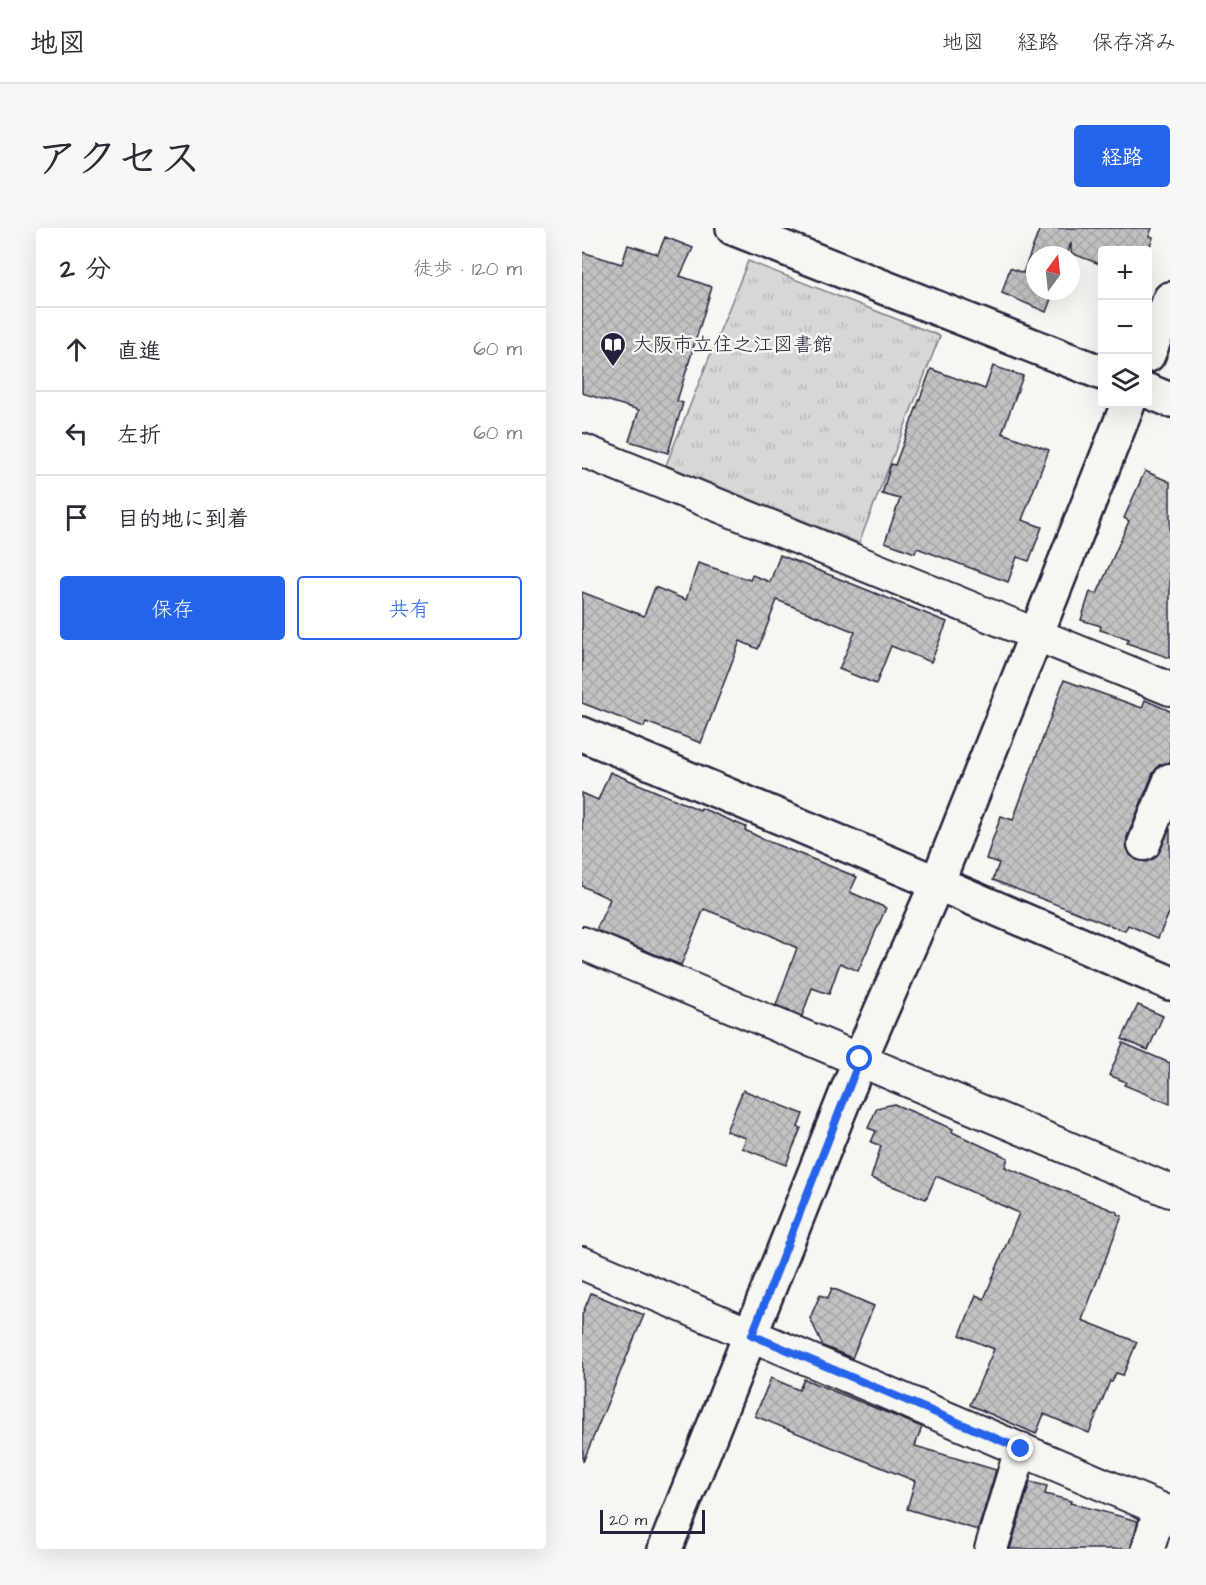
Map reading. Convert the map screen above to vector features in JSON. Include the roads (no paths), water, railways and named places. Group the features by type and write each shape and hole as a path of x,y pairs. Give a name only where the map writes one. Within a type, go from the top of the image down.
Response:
{"street":[{"path":"733,228 1098,371"},
{"path":"1148,354 1170,299"},
{"path":"1152,393 1170,400"},
{"path":"665,1549 860,1059 937,883 1126,408"},
{"path":"582,450 1170,689"},
{"path":"582,734 1170,983"},
{"path":"1144,844 1170,780"},
{"path":"582,943 1170,1191"},
{"path":"582,1263 1165,1511 1148,1549"},
{"path":"992,1549 1021,1449"}],"place":[{"name":"大阪市立住之江図書館","path":"613,368"}]}
